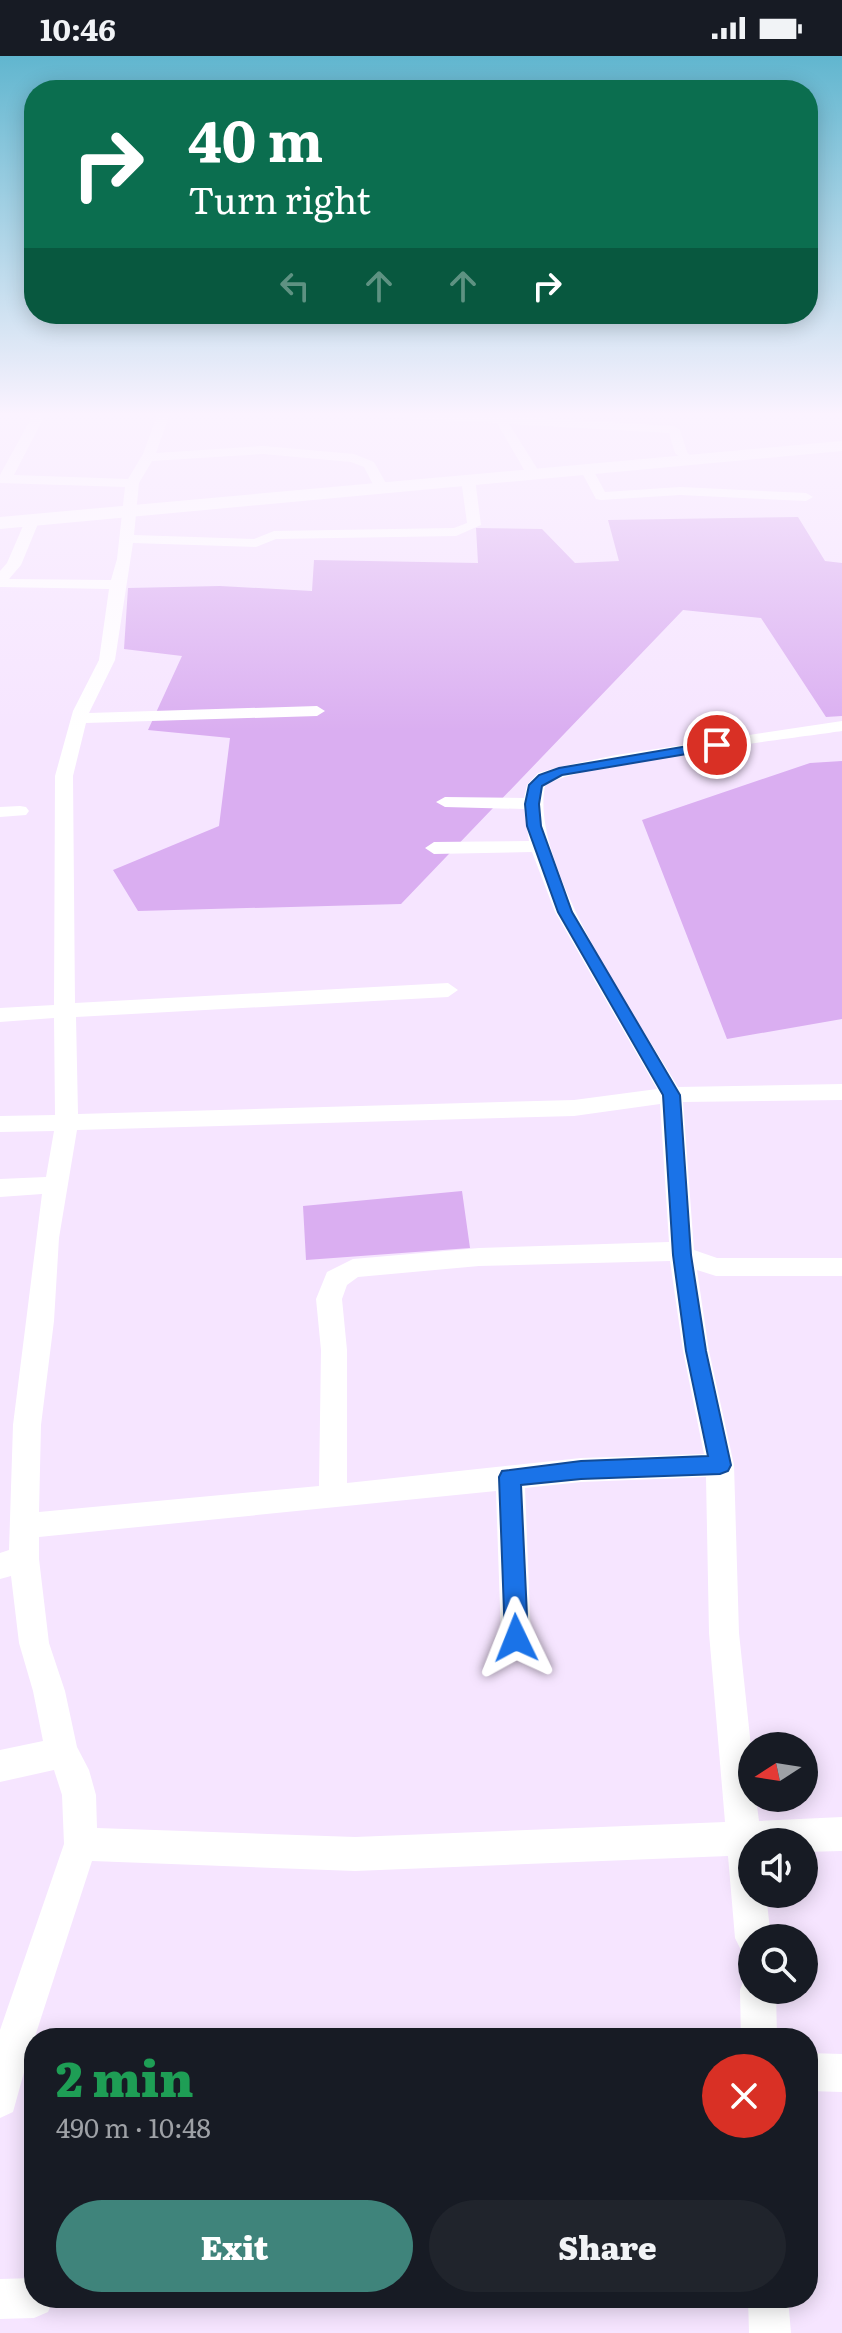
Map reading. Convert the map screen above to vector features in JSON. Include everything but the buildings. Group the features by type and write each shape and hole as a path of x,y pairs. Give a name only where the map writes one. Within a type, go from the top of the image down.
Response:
{"main road":[{"path":"0,523 31,519"}],"street":[{"path":"0,581 14,565 33,519"},
{"path":"0,2099 9,2058 81,1844 79,1795 73,1770 62,1753 49,1691 12,1563 25,1526 27,1425 55,1185 67,1121 64,776 79,718 107,660 126,519"},
{"path":"125,539 256,543 274,535 456,532 474,525 473,519"},
{"path":"0,581 117,585"},
{"path":"79,718 317,711"},
{"path":"742,1828 724,1633 720,1465 696,1351 682,1253 671,1095 565,912 539,846 532,804 536,785 544,777 559,772 616,760 842,726"},
{"path":"445,802 532,804"},
{"path":"0,812 20,811"},
{"path":"434,848 539,846"},
{"path":"0,1015 331,994 448,990"},
{"path":"0,1124 320,1118 574,1108 671,1095 842,1092"},
{"path":"0,1188 55,1185"},
{"path":"333,1496 334,1350 329,1299 336,1279 353,1268 479,1257 682,1253 716,1267 842,1267"},
{"path":"25,1526 181,1513 581,1470 720,1465"},
{"path":"510,1477 516,1638"},
{"path":"0,1766 62,1753"},
{"path":"818,1835 842,1834"},
{"path":"81,1844 355,1854 738,1839"},
{"path":"758,2004 759,2028"},
{"path":"818,2072 842,2073"},
{"path":"0,2299 24,2298"},
{"path":"769,2308 770,2333"}],"shaded area":[{"path":"799,519 825,561 842,563 842,716 826,717 761,618 683,610 401,904 138,911 113,870 219,826 230,738 148,730 182,656 124,649 128,588 220,586 312,591 314,560 478,563 476,528 542,529 575,563 619,561 608,520"},
{"path":"842,761 842,1019 727,1039 642,820 810,763"},
{"path":"462,1191 470,1248 306,1260 303,1206"}],"route":[{"path":"516,1638 510,1477 581,1470 720,1465 696,1351 682,1255 671,1095 565,912 534,826 532,804 536,785 544,777 559,772 717,745"}]}
